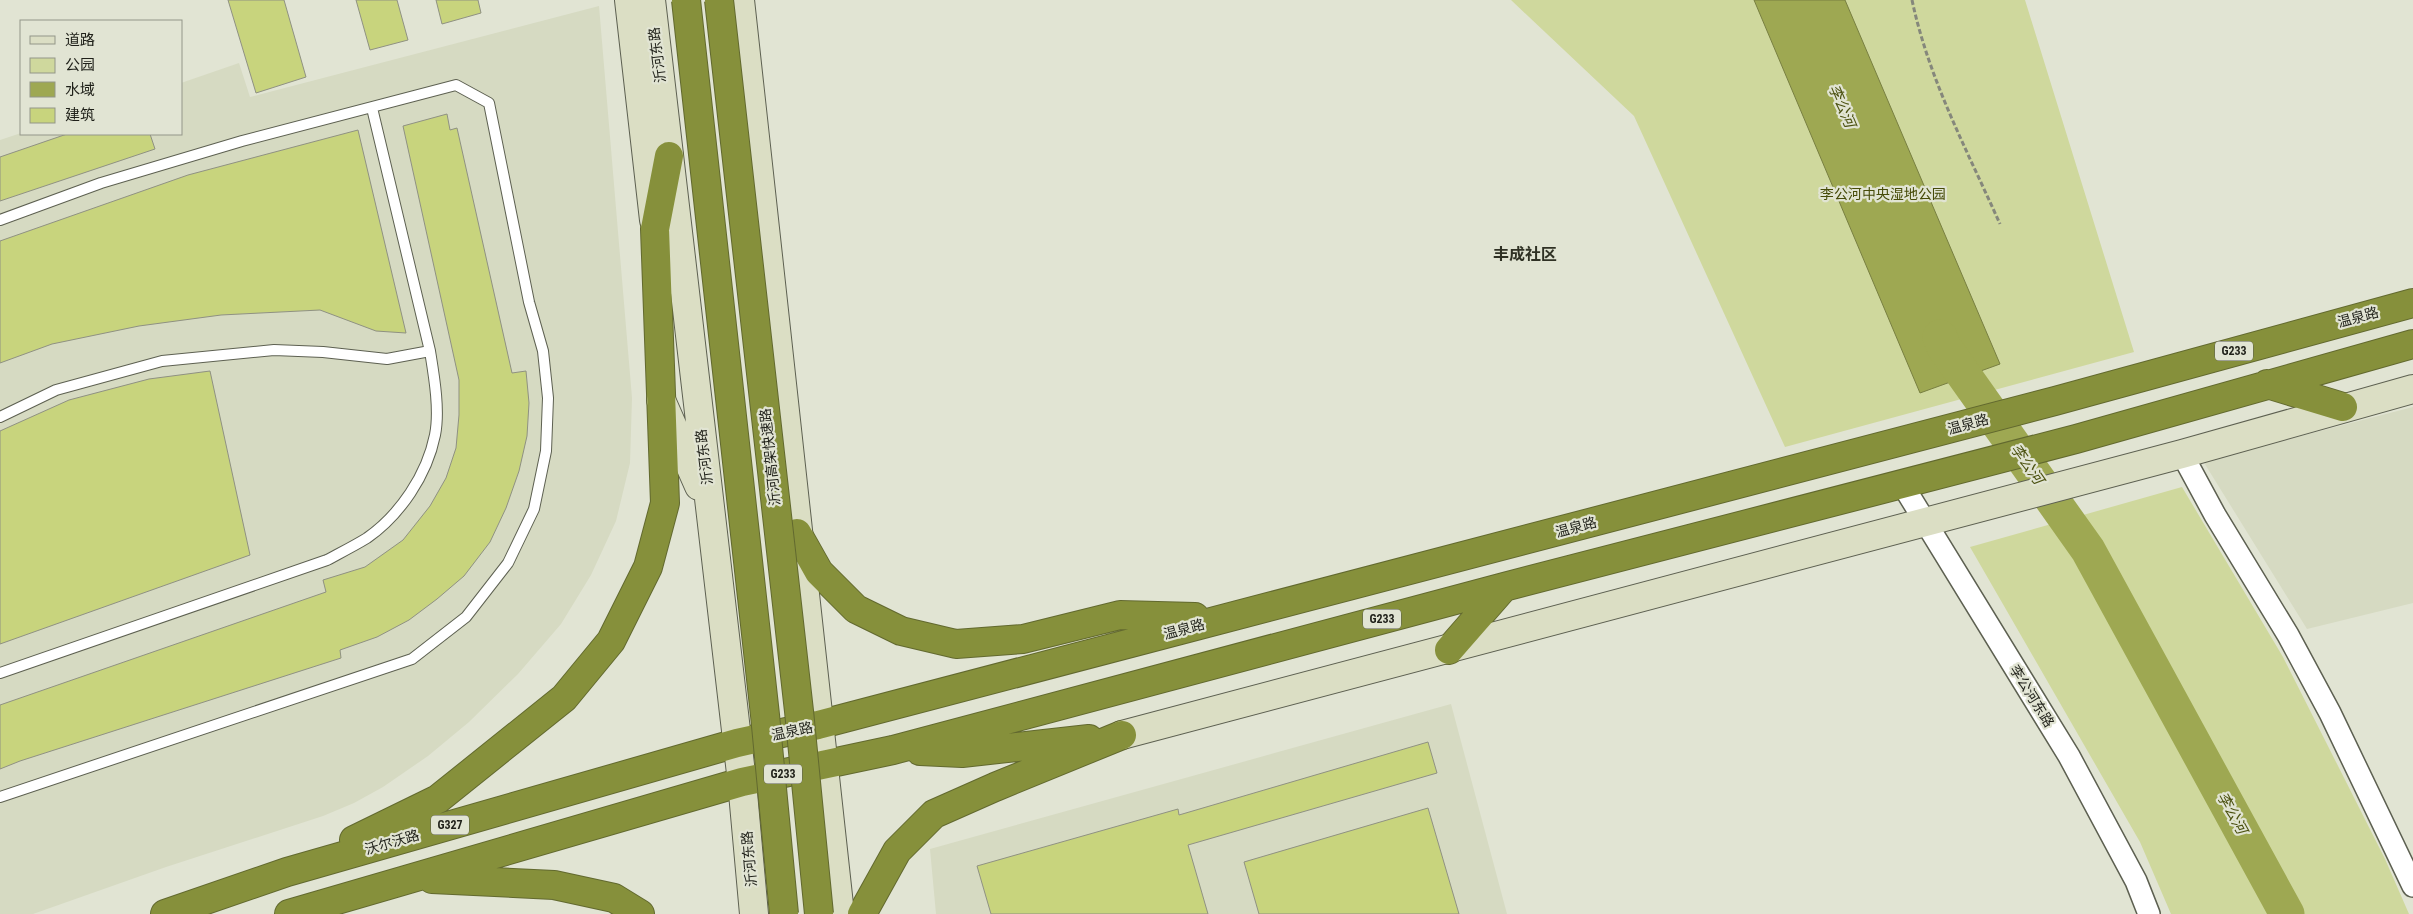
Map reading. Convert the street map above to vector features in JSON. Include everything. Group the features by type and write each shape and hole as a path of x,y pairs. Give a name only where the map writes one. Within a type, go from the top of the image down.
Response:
{"highway":[{"path":"686,0 765,715 784,914"},
{"name":"沂河高架快速路","path":"719,0 799,711 819,914"},
{"path":"287,872 438,799 564,698 611,641 648,567 665,503 655,229 669,156"},
{"name":"温泉路","path":"737,743 818,725 2055,401 2413,303"},
{"name":"G233","path":"742,782 893,750 1504,586 2076,439 2413,344"},
{"path":"2267,384 2343,407"},
{"path":"798,533 819,572 856,609 901,631 956,644 1023,639 1120,615 1227,618"},
{"path":"1449,650 1504,586"},
{"path":"960,688 1023,639"},
{"path":"893,750 962,753 1122,735"},
{"path":"862,914 897,851 934,814 1122,735"},
{"name":"沃尔沃路","path":"165,914 287,872 737,743"},
{"path":"289,914 742,782"},
{"path":"411,878 554,885 614,898 640,914"}],"main road":[{"path":"629,0 655,229"},
{"name":"沂河东路","path":"651,0 742,782 754,914"},
{"path":"740,0 840,914"},
{"path":"1122,735 1449,650 1924,521 2098,477 2413,388"},
{"path":"661,400 710,513"}],"street":[{"path":"2182,454 2215,515 2288,635 2330,713 2413,886"},
{"name":"李公河东路","path":"1902,484 2069,756 2136,881 2149,914"}],"lane":[{"path":"0,220 101,183 242,142 456,85 489,103 529,302 543,351 548,398 546,451 534,509 508,563 466,617 412,659 0,797"},
{"path":"0,674 280,578 327,560 368,537 400,507 421,475 436,434 435,387 430,351 372,108"},
{"path":"0,417 56,390 162,361 274,350 323,352 387,359 430,351"}],"path":[{"path":"1912,0 1920,34 1938,88 2000,224"}],"shaded area":[{"path":"599,6 632,398 630,463 616,521 591,575 561,624 518,674 469,722 428,756 383,787 354,803 323,816 166,867 33,914 0,914 0,140 20,133 20,135 182,135 182,83 239,63 250,97"},
{"path":"2413,407 2413,603 2307,629 2203,461"},
{"path":"1451,704 1507,914 936,914 930,849"}],"green space":[{"name":"李公河中央湿地公园","path":"1511,0 2025,0 2134,352 1785,447 1634,116"},
{"path":"2182,487 2283,657 2385,859 2409,914 2171,914 2140,842 1970,547"}],"water":[{"path":"1754,0 1845,0 2000,364 1920,393"}],"building":[{"path":"228,0 284,0 306,77 256,93"},
{"path":"356,0 397,0 408,40 370,50"},
{"path":"436,0 478,0 481,13 442,24"},
{"path":"447,114 450,130 457,128 512,373 526,371 529,403 527,436 519,471 506,508 490,542 464,576 437,599 409,620 377,637 340,650 341,658 0,769 0,705 326,592 323,580 365,567 403,540 430,506 446,478 456,448 459,415 459,380 403,126"},
{"path":"358,130 406,333 376,331 320,310 221,315 139,326 52,344 0,363 0,241 188,175"},
{"path":"64,135 150,135 155,149 0,201 0,157"},
{"path":"210,371 250,555 0,644 0,431 69,400 149,379"},
{"path":"1428,742 1437,773 1188,845 1208,914 991,914 977,866 1178,809 1179,815"},
{"path":"1428,808 1459,914 1259,914 1244,862"}],"waterway":[{"name":"李公河","path":"1940,337 1944,347 2088,550 2287,914"}],"district":[{"name":"丰成社区","path":"1525,254"}]}
